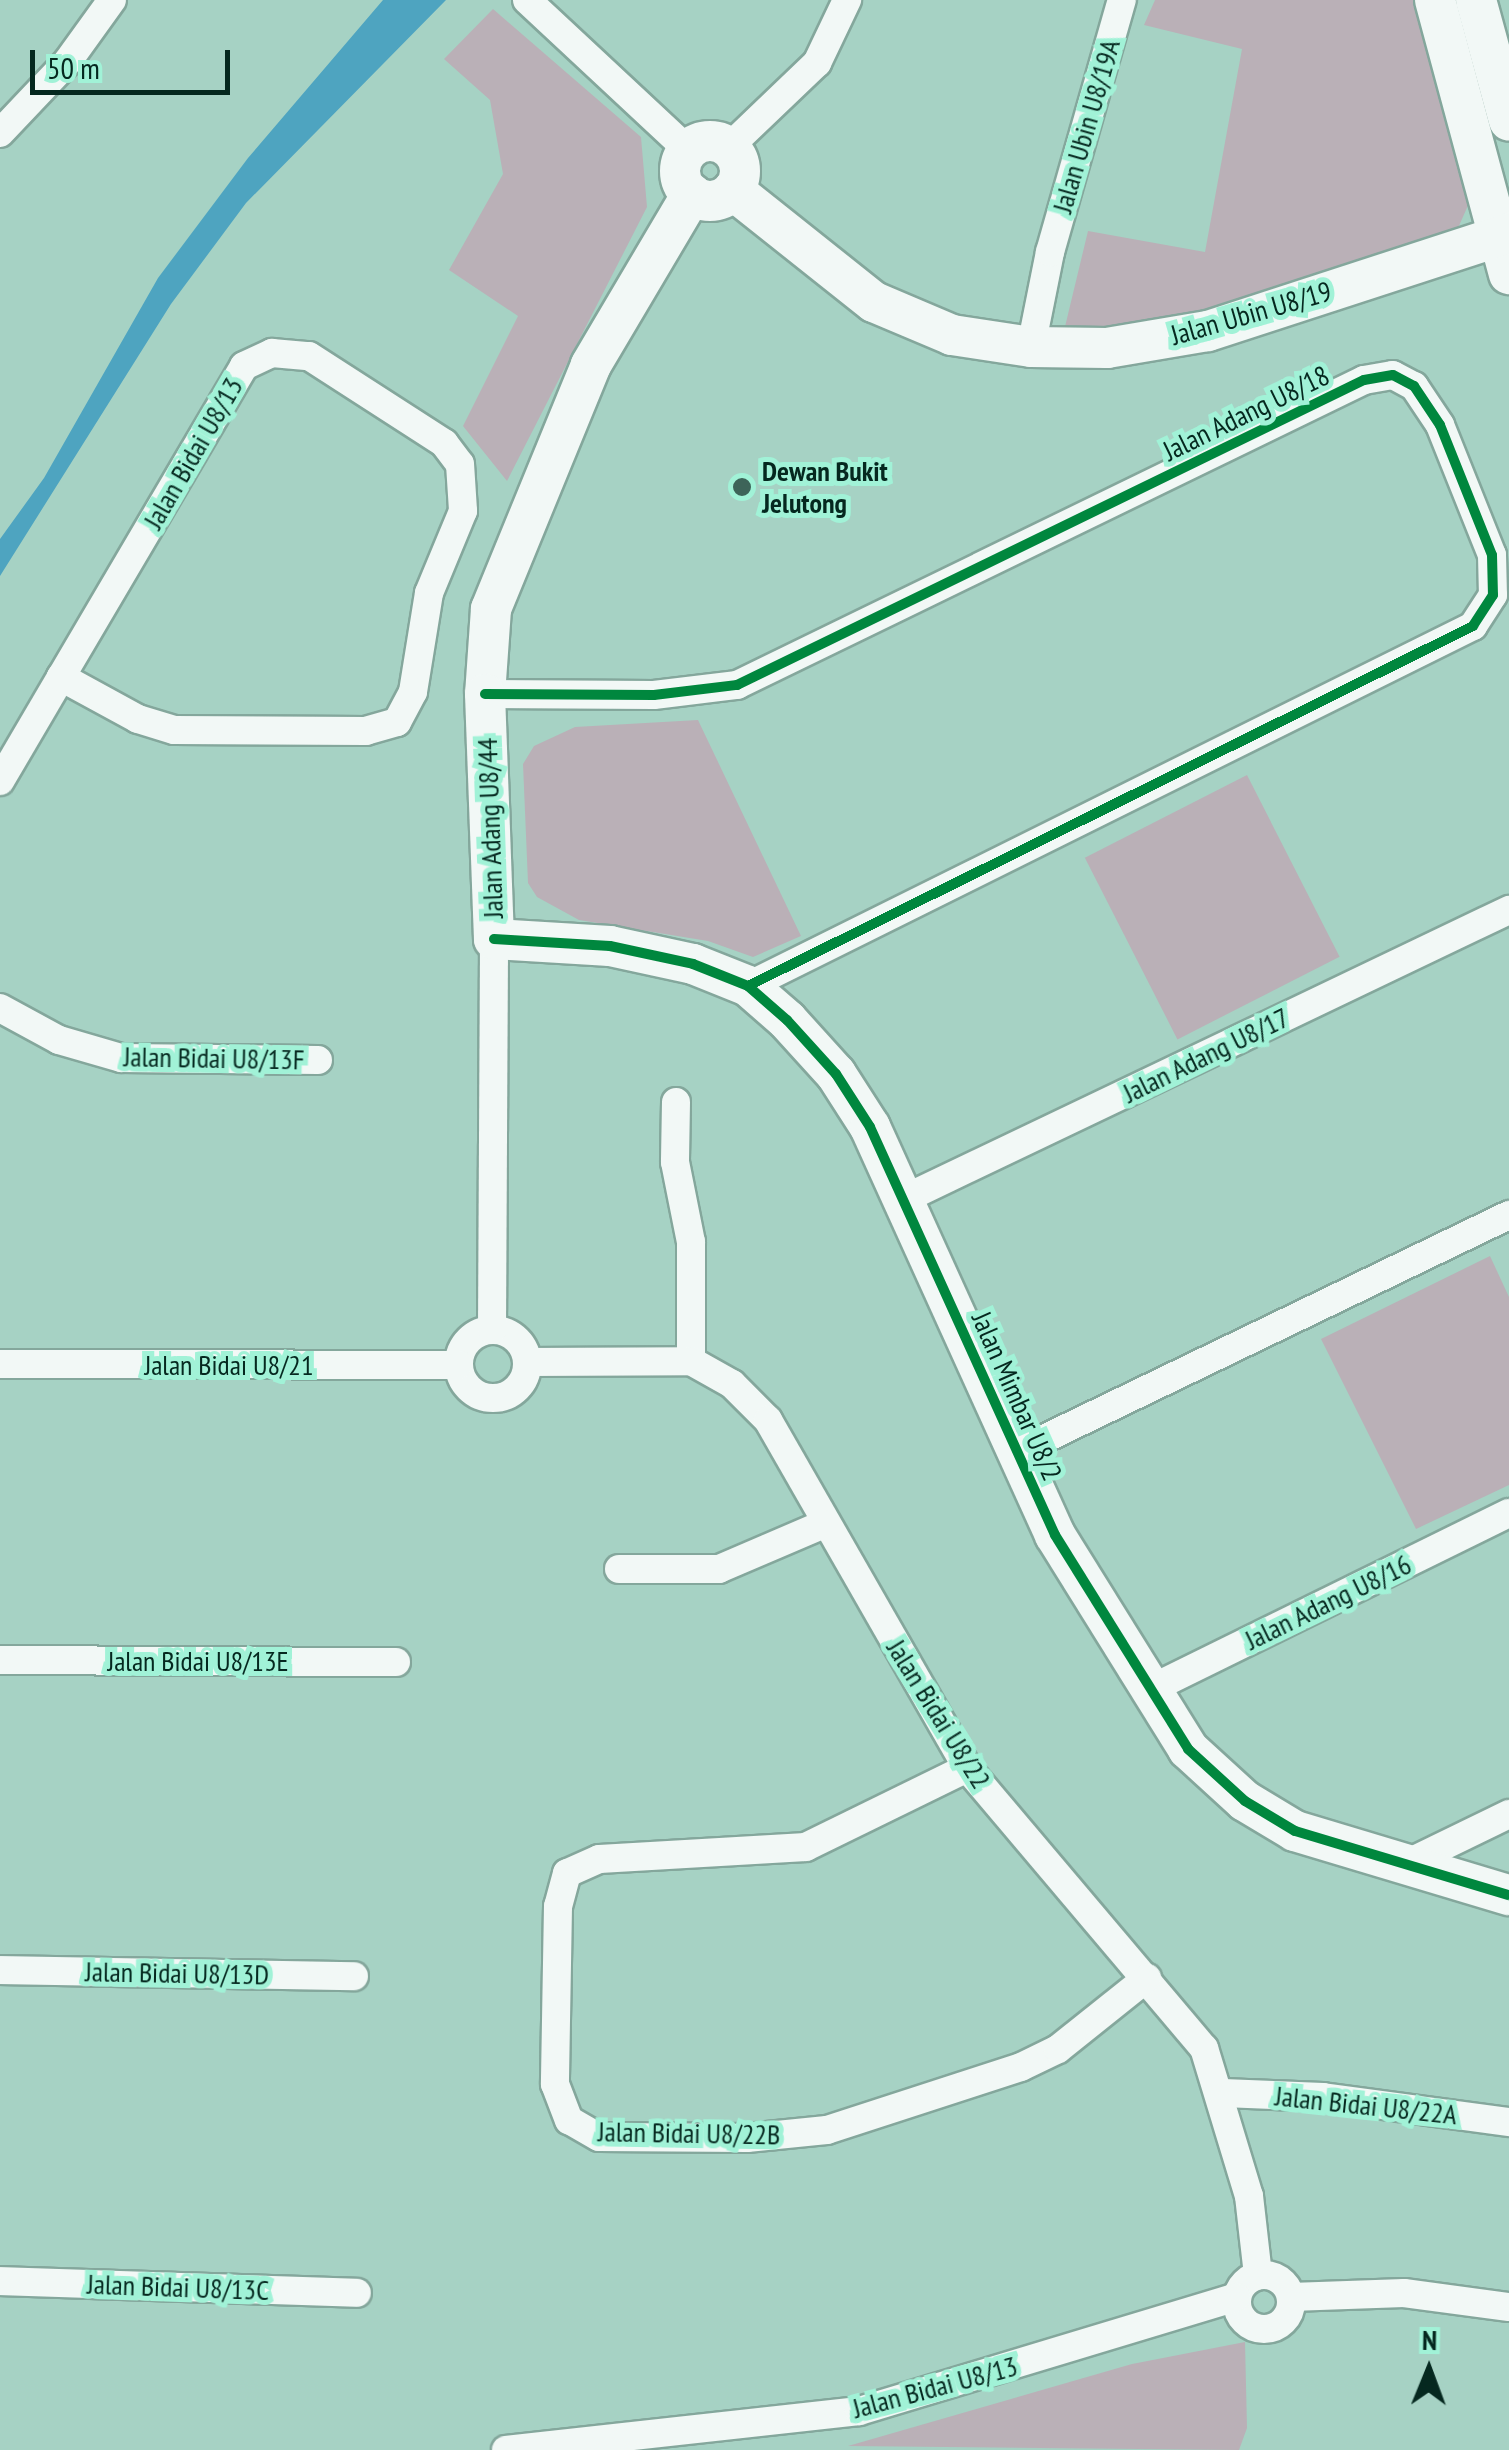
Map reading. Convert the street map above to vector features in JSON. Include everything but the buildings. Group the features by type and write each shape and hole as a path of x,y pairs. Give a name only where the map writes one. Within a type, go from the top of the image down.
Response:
{"street":[{"path":"0,133 68,61 112,0"},
{"path":"527,0 688,150"},
{"path":"728,148 817,63 847,0"},
{"name":"Jalan Ubin U8/19A","path":"1022,346 1122,0"},
{"path":"1435,0 1505,248"},
{"path":"1476,0 1509,121"},
{"path":"711,141 728,148 740,168 733,190 713,200 692,194 681,177 688,150 711,141"},
{"name":"Jalan Ubin U8/19","path":"733,190 874,302 952,334 1022,346 1107,348 1208,331 1505,248"},
{"name":"Jalan Adang U8/44","path":"492,1330 494,939 487,637 500,582 591,366 692,194"},
{"name":"Jalan Bidai U8/13","path":"0,781 244,366 259,356 298,352 322,362 444,444 460,464 463,512 430,593 412,692 397,722 366,732 174,730 61,678"},
{"name":"Jalan Adang U8/18","path":"486,694 654,695 737,685 1364,380 1393,374 1414,386 1440,426 1492,555 1492,595 1473,626 748,986"},
{"name":"Jalan Adang U8/17","path":"902,1200 1509,910"},
{"name":"Jalan Mimbar U8/2","path":"494,939 653,953 748,986 845,1087 902,1200 1074,1572 1147,1691 1188,1748 1245,1801 1295,1830 1402,1866 1509,1895"},
{"name":"Jalan Bidai U8/13F","path":"0,1008 59,1040 122,1058 318,1060"},
{"path":"527,1362 691,1361 691,1242 675,1162 676,1102"},
{"path":"1019,1451 1509,1215"},
{"path":"492,1330 520,1342 527,1362 522,1383 494,1398 474,1393 458,1366 472,1337 492,1330"},
{"name":"Jalan Bidai U8/22","path":"691,1361 732,1384 768,1420 824,1524 967,1768 1187,2021 1222,2093 1249,2196 1258,2276"},
{"name":"Jalan Bidai U8/21","path":"0,1364 458,1366"},
{"name":"Jalan Adang U8/16","path":"1147,1691 1509,1512"},
{"path":"619,1569 719,1569 824,1524"},
{"name":"Jalan Bidai U8/13E","path":"0,1660 396,1662"},
{"name":"Jalan Bidai U8/22B","path":"967,1768 843,1834 806,1847 600,1859 567,1873 558,1906 556,2084 569,2120 600,2138 747,2138 827,2130 1021,2067 1058,2048 1147,1978"},
{"path":"1402,1866 1509,1814"},
{"name":"Jalan Bidai U8/13D","path":"0,1970 354,1976"},
{"name":"Jalan Bidai U8/22A","path":"1222,2093 1324,2097 1509,2122"},
{"path":"1258,2276 1278,2280 1291,2297 1287,2317 1258,2330 1241,2318 1236,2297 1258,2276"},
{"name":"Jalan Bidai U8/13C","path":"0,2281 356,2292"},
{"path":"1291,2297 1404,2293 1509,2308"},
{"name":"Jalan Bidai U8/13","path":"506,2450 860,2411 1236,2297"}],"shaded area":[{"path":"1155,0 1413,0 1467,177 1470,201 1454,237 1207,322 1063,335 1088,231 1205,252 1242,49 1144,25"},
{"path":"493,9 641,137 647,207 507,481 463,426 518,316 449,270 503,174 490,100 444,59"},
{"path":"698,720 801,936 753,957 708,941 579,920 537,897 528,883 523,764 534,746 575,727"},
{"path":"1247,775 1340,957 1177,1039 1085,858"},
{"path":"1490,1256 1509,1297 1509,1485 1416,1529 1321,1339"},
{"path":"1245,2342 1247,2428 1239,2450 848,2446 1132,2364"}],"water":[{"path":"383,0 446,0 246,203 171,304 0,576 0,539 44,478 158,278 248,158"}],"cycle path":[{"path":"485,694 654,695 737,685 1364,380 1393,375 1414,386 1440,425 1492,555 1493,595 1473,626 748,986"},
{"path":"494,939 610,946 693,964 748,986 787,1020 836,1074 870,1127 1055,1535 1188,1749 1245,1801 1295,1831 1509,1895"}],"place":[{"name":"Dewan Bukit Jelutong","path":"742,487"}]}
